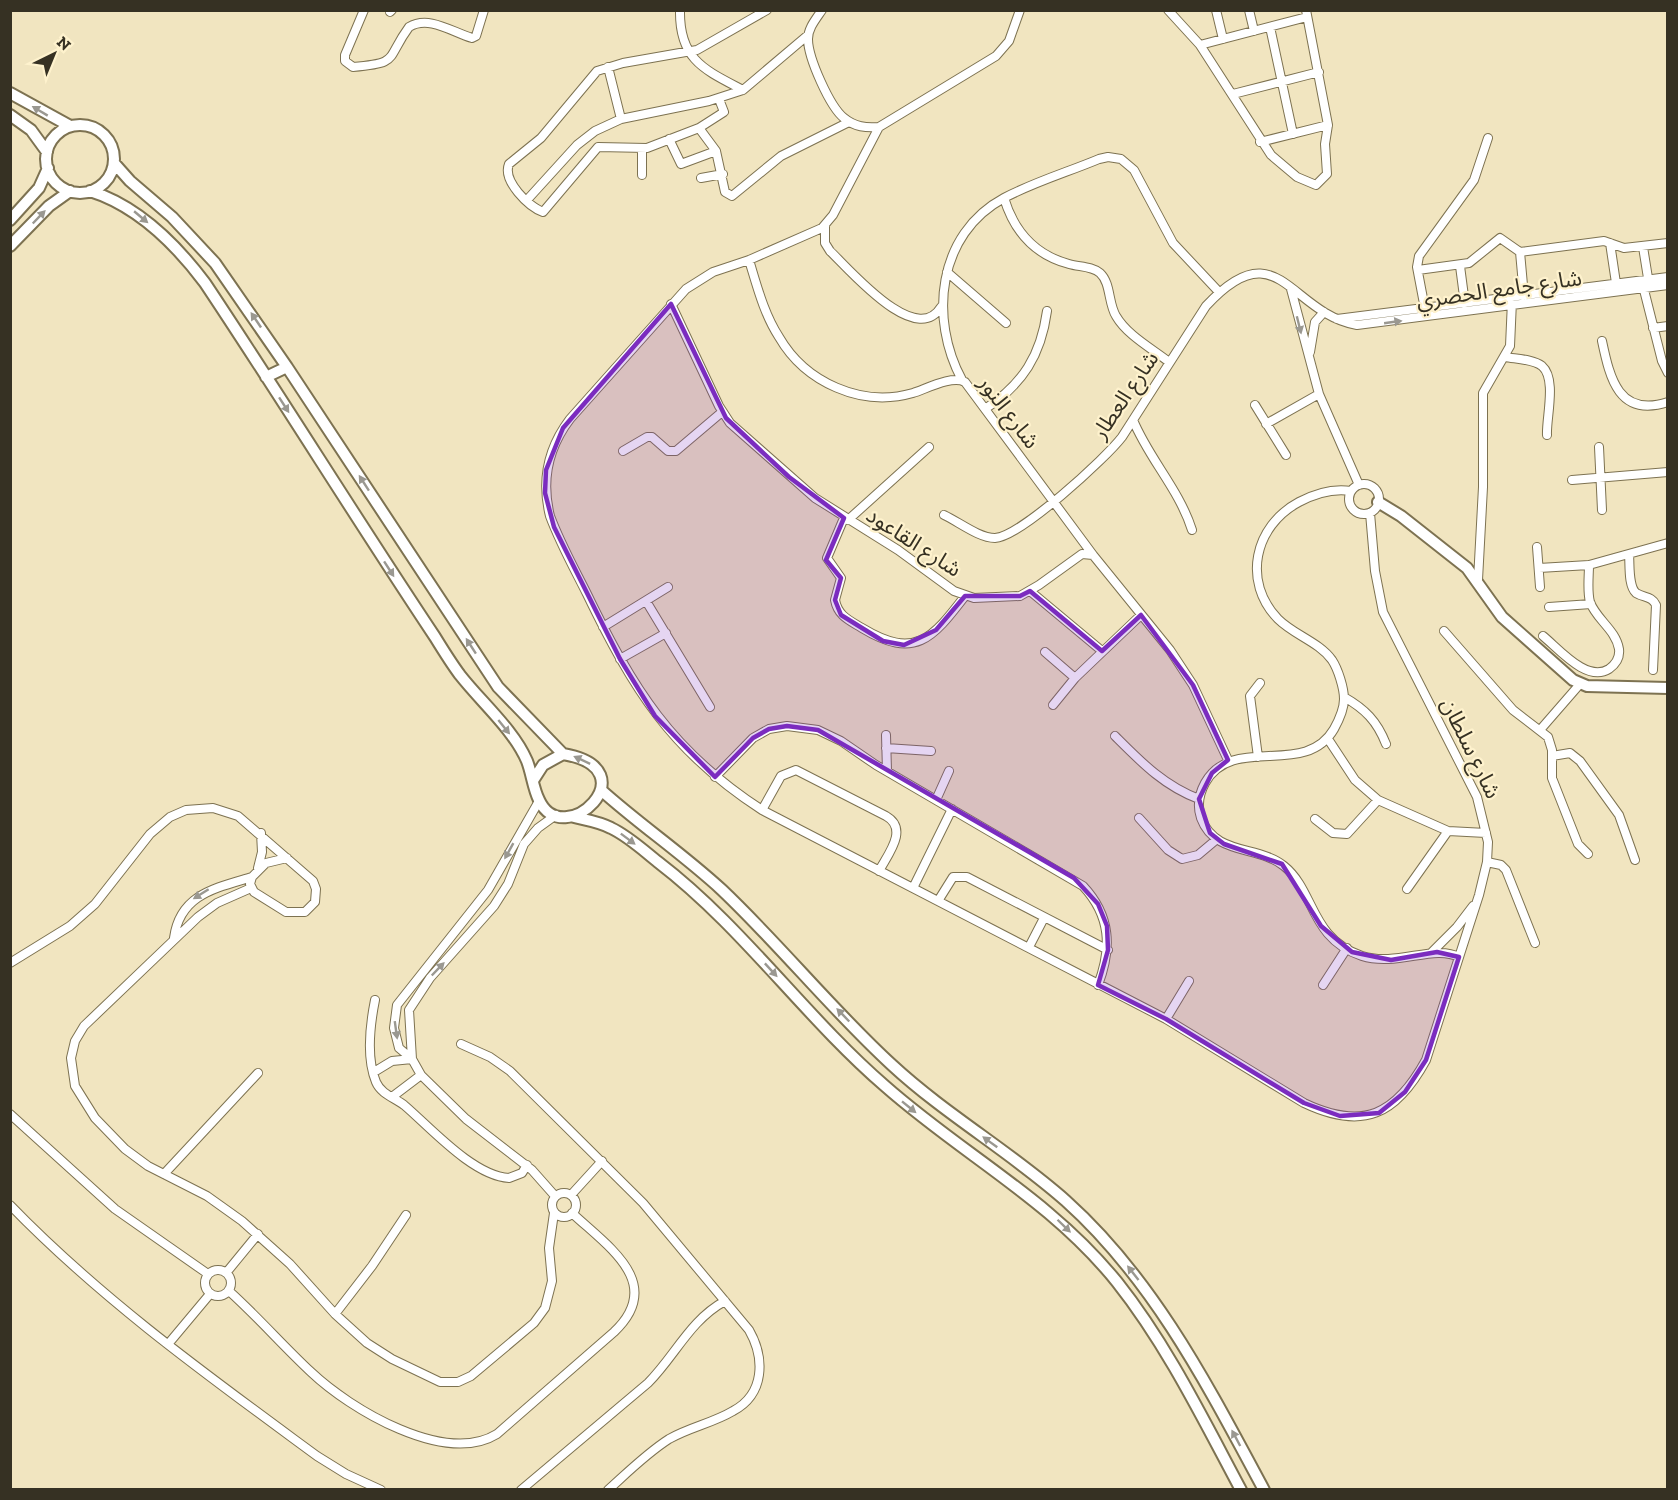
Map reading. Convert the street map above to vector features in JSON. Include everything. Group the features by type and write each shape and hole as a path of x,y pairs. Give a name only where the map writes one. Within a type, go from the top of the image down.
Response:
{"street":[{"path":"364,10 345,55 345,61 353,67 385,63 395,55 409,27 422,22 472,38 476,36 484,10"},
{"path":"527,200 585,137 621,118 719,99 743,90 808,35 822,10"},
{"path":"942,306 937,313 921,320 912,319 890,306 830,251 825,243 825,225 879,127 996,56 1009,41 1020,10"},
{"path":"1168,10 1200,45 1233,94 1260,142 1297,177 1316,184 1327,174 1325,144 1328,125 1306,14 1270,27 1200,45"},
{"path":"1216,10 1223,39"},
{"path":"1250,10 1254,31"},
{"path":"683,11 681,30 689,52 701,68 743,90"},
{"path":"719,99 724,112 699,128 642,148 601,146 543,212 527,200 509,178 509,164 541,138 592,75 608,67 689,52 711,43 765,11"},
{"path":"1270,27 1293,134"},
{"path":"808,35 811,54 819,76 840,115 849,122 864,127 879,127"},
{"path":"608,67 621,118"},
{"path":"1233,94 1319,72"},
{"path":"10,93 70,126"},
{"path":"10,115 31,130 47,152"},
{"path":"699,128 716,151 723,174 725,192 732,196 773,161 849,122"},
{"path":"574,817 591,807 601,790 599,775 593,766 578,757 562,754 498,687 287,367 210,257 172,217 130,181 114,163 110,143 102,133 84,125 70,126 55,136 47,152 48,168 54,180 70,191 90,191 116,200 132,209 180,254 205,283 459,674 521,748 534,779 539,801 556,815 574,817 610,827 666,868 726,922 838,1043 883,1085 931,1125 1024,1191 1076,1238 1117,1283 1147,1325 1187,1390 1241,1490"},
{"path":"1260,142 1328,125"},
{"path":"1425,309 1418,270 1421,253 1474,180 1488,138"},
{"path":"669,139 681,164 716,151"},
{"path":"642,148 642,175"},
{"path":"962,380 946,344 942,306 947,272 954,254 969,230 988,209 1004,198 1099,159 1108,157 1121,159 1139,178 1173,243 1219,291"},
{"path":"90,191 106,181 114,163"},
{"path":"10,220 39,188 48,168"},
{"path":"701,178 723,174"},
{"path":"10,246 49,206 70,191"},
{"path":"1004,198 1015,225 1033,247 1058,261 1092,269 1101,274 1107,284 1111,306 1122,324 1169,362"},
{"path":"825,225 748,260 703,277 671,304 570,419 557,438 549,459 546,494 550,516 603,627 635,687 655,716 715,777 762,810 1166,1019 1189,981"},
{"path":"1418,270 1460,266 1473,260 1500,238 1520,252 1610,243 1624,248 1668,243"},
{"path":"1610,243 1616,283"},
{"path":"1643,247 1644,281 1653,328 1668,373"},
{"path":"1520,252 1524,296"},
{"name":"شارع النور","path":"748,260 777,335 798,362 825,383 857,394 891,397 962,380 970,387 1093,555"},
{"path":"1460,266 1465,304"},
{"path":"947,272 1006,323"},
{"name":"شارع العطار","path":"944,515 994,538 1014,530 1098,464 1133,420 1206,306 1219,291 1237,279 1260,273 1275,276 1291,289"},
{"name":"شارع جامع الحصري","path":"1291,289 1336,319 1348,324 1368,326 1668,277"},
{"name":"شارع جامع الحصري","path":"1336,319 1512,301 1524,296 1616,283 1644,281 1668,285"},
{"path":"1291,289 1319,394 1359,485"},
{"path":"1478,580 1483,487 1483,393 1505,357 1513,335 1512,301"},
{"name":"شارع القاعود","path":"671,304 722,412 789,477 846,519 898,550 954,591 965,596 1020,596 1082,554 1093,555"},
{"path":"985,409 1006,396 1031,365 1044,335 1047,311"},
{"path":"1310,360 1314,322 1324,312"},
{"path":"1653,328 1668,326"},
{"path":"1602,341 1610,376 1623,396 1641,406 1650,407 1668,402"},
{"path":"1505,357 1537,364 1546,372 1550,404 1546,419 1547,435"},
{"path":"266,377 287,367"},
{"path":"1266,424 1319,394"},
{"path":"1255,405 1286,455"},
{"path":"624,451 647,437 652,437 668,451 676,451 722,412"},
{"path":"1133,420 1147,450 1175,490 1192,530"},
{"path":"929,447 846,519 827,558 841,578 834,600 841,615 883,640 904,645 920,641 936,630 965,596"},
{"path":"1599,447 1602,510"},
{"path":"1572,480 1668,472"},
{"path":"1378,502 1370,513 1354,511 1349,501 1351,491 1359,485 1374,488 1378,502 1401,516 1478,580 1503,617 1565,674 1580,684 1595,687 1668,688"},
{"path":"1351,491 1340,489 1313,495 1286,511 1263,536 1258,546 1256,566 1257,578 1268,607 1291,631 1320,648 1331,659 1344,697 1341,715 1328,738 1304,753 1228,760 1212,773 1199,800 1201,817 1216,839 1233,848 1282,864 1294,877 1321,926 1347,948 1362,956 1381,959 1401,960 1445,951 1459,957"},
{"name":"شارع سلطان","path":"1166,1019 1304,1103 1328,1114 1368,1116 1379,1113 1395,1102 1416,1079 1426,1060 1479,895 1487,862 1486,833 1482,811 1461,761 1383,612 1375,571 1370,513"},
{"path":"1539,568 1589,565 1668,543"},
{"path":"1538,547 1540,588"},
{"path":"1093,555 1170,650 1193,685 1228,760"},
{"path":"1629,555 1633,588 1637,594 1654,601 1656,605 1653,670"},
{"path":"1543,636 1582,668 1595,672 1607,671 1615,664 1619,650 1612,634 1592,604 1589,565"},
{"path":"603,627 668,587"},
{"path":"1030,591 1102,651"},
{"path":"646,601 710,707"},
{"path":"1549,607 1592,604"},
{"path":"1053,705 1075,678 1141,615"},
{"path":"1444,631 1518,715 1540,730 1551,744 1551,771 1554,784 1579,848 1588,854"},
{"path":"621,659 666,633"},
{"path":"1045,651 1075,678"},
{"path":"1258,757 1250,696 1260,683"},
{"path":"1540,730 1580,684"},
{"path":"480,699 498,687"},
{"path":"1344,697 1363,708 1373,719 1386,744"},
{"path":"715,777 753,738 769,729 787,726 830,735 1083,886 1103,915 1108,950 1098,985"},
{"path":"886,735 887,771"},
{"path":"1115,736 1158,777 1182,793 1199,800"},
{"path":"1328,738 1355,780 1378,800 1448,831 1486,833"},
{"path":"886,748 930,751"},
{"path":"1552,756 1570,753 1580,761 1622,820 1635,860"},
{"path":"534,779 543,765 562,754"},
{"path":"762,810 780,776 796,770 886,816 895,823 897,834 879,871"},
{"path":"936,800 949,771"},
{"path":"601,790 657,833 722,890 896,1069 930,1098 1047,1185 1099,1234 1140,1283 1173,1329 1204,1379 1264,1490"},
{"path":"1315,819 1333,833 1347,834 1378,800"},
{"path":"539,801 488,890 398,1005 394,1028 399,1047 412,1059 421,1075 466,1119 527,1165 555,1196"},
{"path":"10,963 43,945 77,921 100,897 150,834 178,812 195,808 221,809 246,820 313,881 317,893 314,907 301,913 286,912 251,888 252,877 258,869 271,861 287,858"},
{"path":"913,888 952,809"},
{"path":"412,1059 409,1010 430,978 494,906 508,884 524,844 538,828 556,815"},
{"path":"1139,818 1168,850 1182,859 1198,855 1216,839"},
{"path":"1407,889 1448,831"},
{"path":"258,869 262,852 261,833"},
{"path":"1487,862 1501,865 1506,870 1535,943"},
{"path":"938,901 950,881 963,875 1108,950"},
{"path":"174,938 180,916 192,900 212,888 252,877"},
{"path":"251,888 217,903 174,938 132,982 84,1026 75,1041 71,1058 75,1086 95,1118 124,1149 164,1174 207,1196 258,1234 290,1264 334,1314 367,1343 392,1359 440,1382 462,1381 527,1329 544,1308 552,1281 549,1248 554,1213 551,1204 555,1196 561,1193 571,1195 576,1202 572,1213 563,1217 554,1213"},
{"path":"1430,954 1457,927 1479,895"},
{"path":"1029,947 1044,918"},
{"path":"450,940 458,949"},
{"path":"1323,985 1347,948"},
{"path":"375,1000 371,1035 374,1072 380,1088 446,1144 488,1170 508,1178 518,1176 527,1165"},
{"path":"398,1005 409,1010"},
{"path":"461,1044 490,1057 510,1071 602,1161 673,1236 749,1330 758,1352 759,1375 751,1395 736,1410 667,1441 608,1490"},
{"path":"374,1072 392,1060 412,1059"},
{"path":"164,1174 258,1073"},
{"path":"392,1097 421,1075"},
{"path":"10,1114 115,1209 208,1274"},
{"path":"571,1195 602,1161"},
{"path":"10,1205 73,1266 169,1343 317,1456 346,1474 381,1490"},
{"path":"229,1291 311,1372 351,1402 386,1422 423,1437 450,1444 474,1444 497,1434 614,1332 629,1314 634,1292 626,1264 572,1213"},
{"path":"334,1314 372,1266 406,1215"},
{"path":"226,1273 258,1234"},
{"path":"217,1270 226,1273 231,1281 229,1291 220,1297 210,1294 204,1285 208,1274 217,1270"},
{"path":"169,1343 210,1294"},
{"path":"521,1490 648,1383 666,1364 699,1319 724,1301"}],"highlighted area":[{"path":"671,304 726,418 789,477 844,518 826,560 841,578 835,600 841,615 883,641 904,645 936,630 965,596 1020,596 1030,591 1102,651 1141,615 1193,685 1228,760 1212,773 1199,799 1210,833 1224,844 1282,864 1321,926 1352,952 1391,960 1437,952 1459,957 1426,1060 1405,1092 1379,1113 1340,1116 1304,1103 1166,1019 1098,985 1108,950 1107,926 1098,904 1074,878 818,730 787,726 769,729 753,738 715,777 655,716 620,659 554,527 545,493 546,470 563,428"}]}
